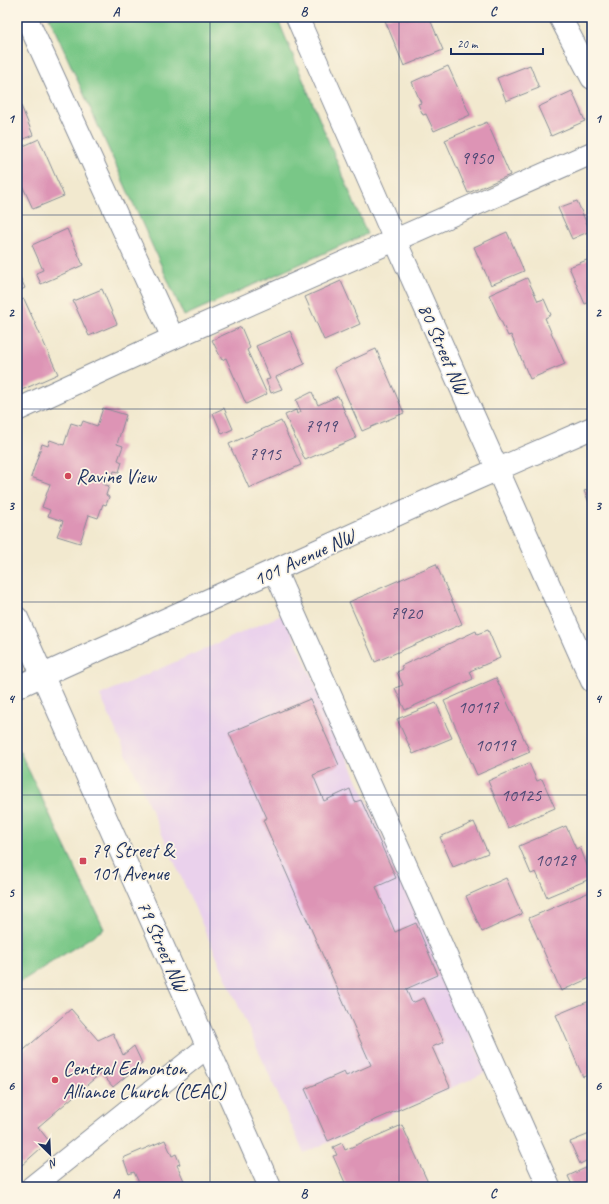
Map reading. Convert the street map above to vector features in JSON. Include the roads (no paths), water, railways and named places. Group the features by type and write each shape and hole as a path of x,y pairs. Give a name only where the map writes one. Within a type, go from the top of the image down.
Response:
{"street":[{"path":"26,17 173,338"},
{"name":"80 Street NW","path":"298,17 395,240 592,681"},
{"path":"560,17 592,78"},
{"path":"17,410 173,338 592,153"},
{"name":"101 Avenue NW","path":"17,687 498,469 592,428"},
{"path":"275,571 549,1187"},
{"name":"79 Street NW","path":"17,618 270,1187"},
{"path":"32,1187 207,1047"}],"place":[{"name":"Ravine View","path":"68,476"},
{"name":"79 Street & 101 Avenue","path":"83,861"},
{"name":"Central Edmonton Alliance Church (CEAC)","path":"55,1080"}]}
